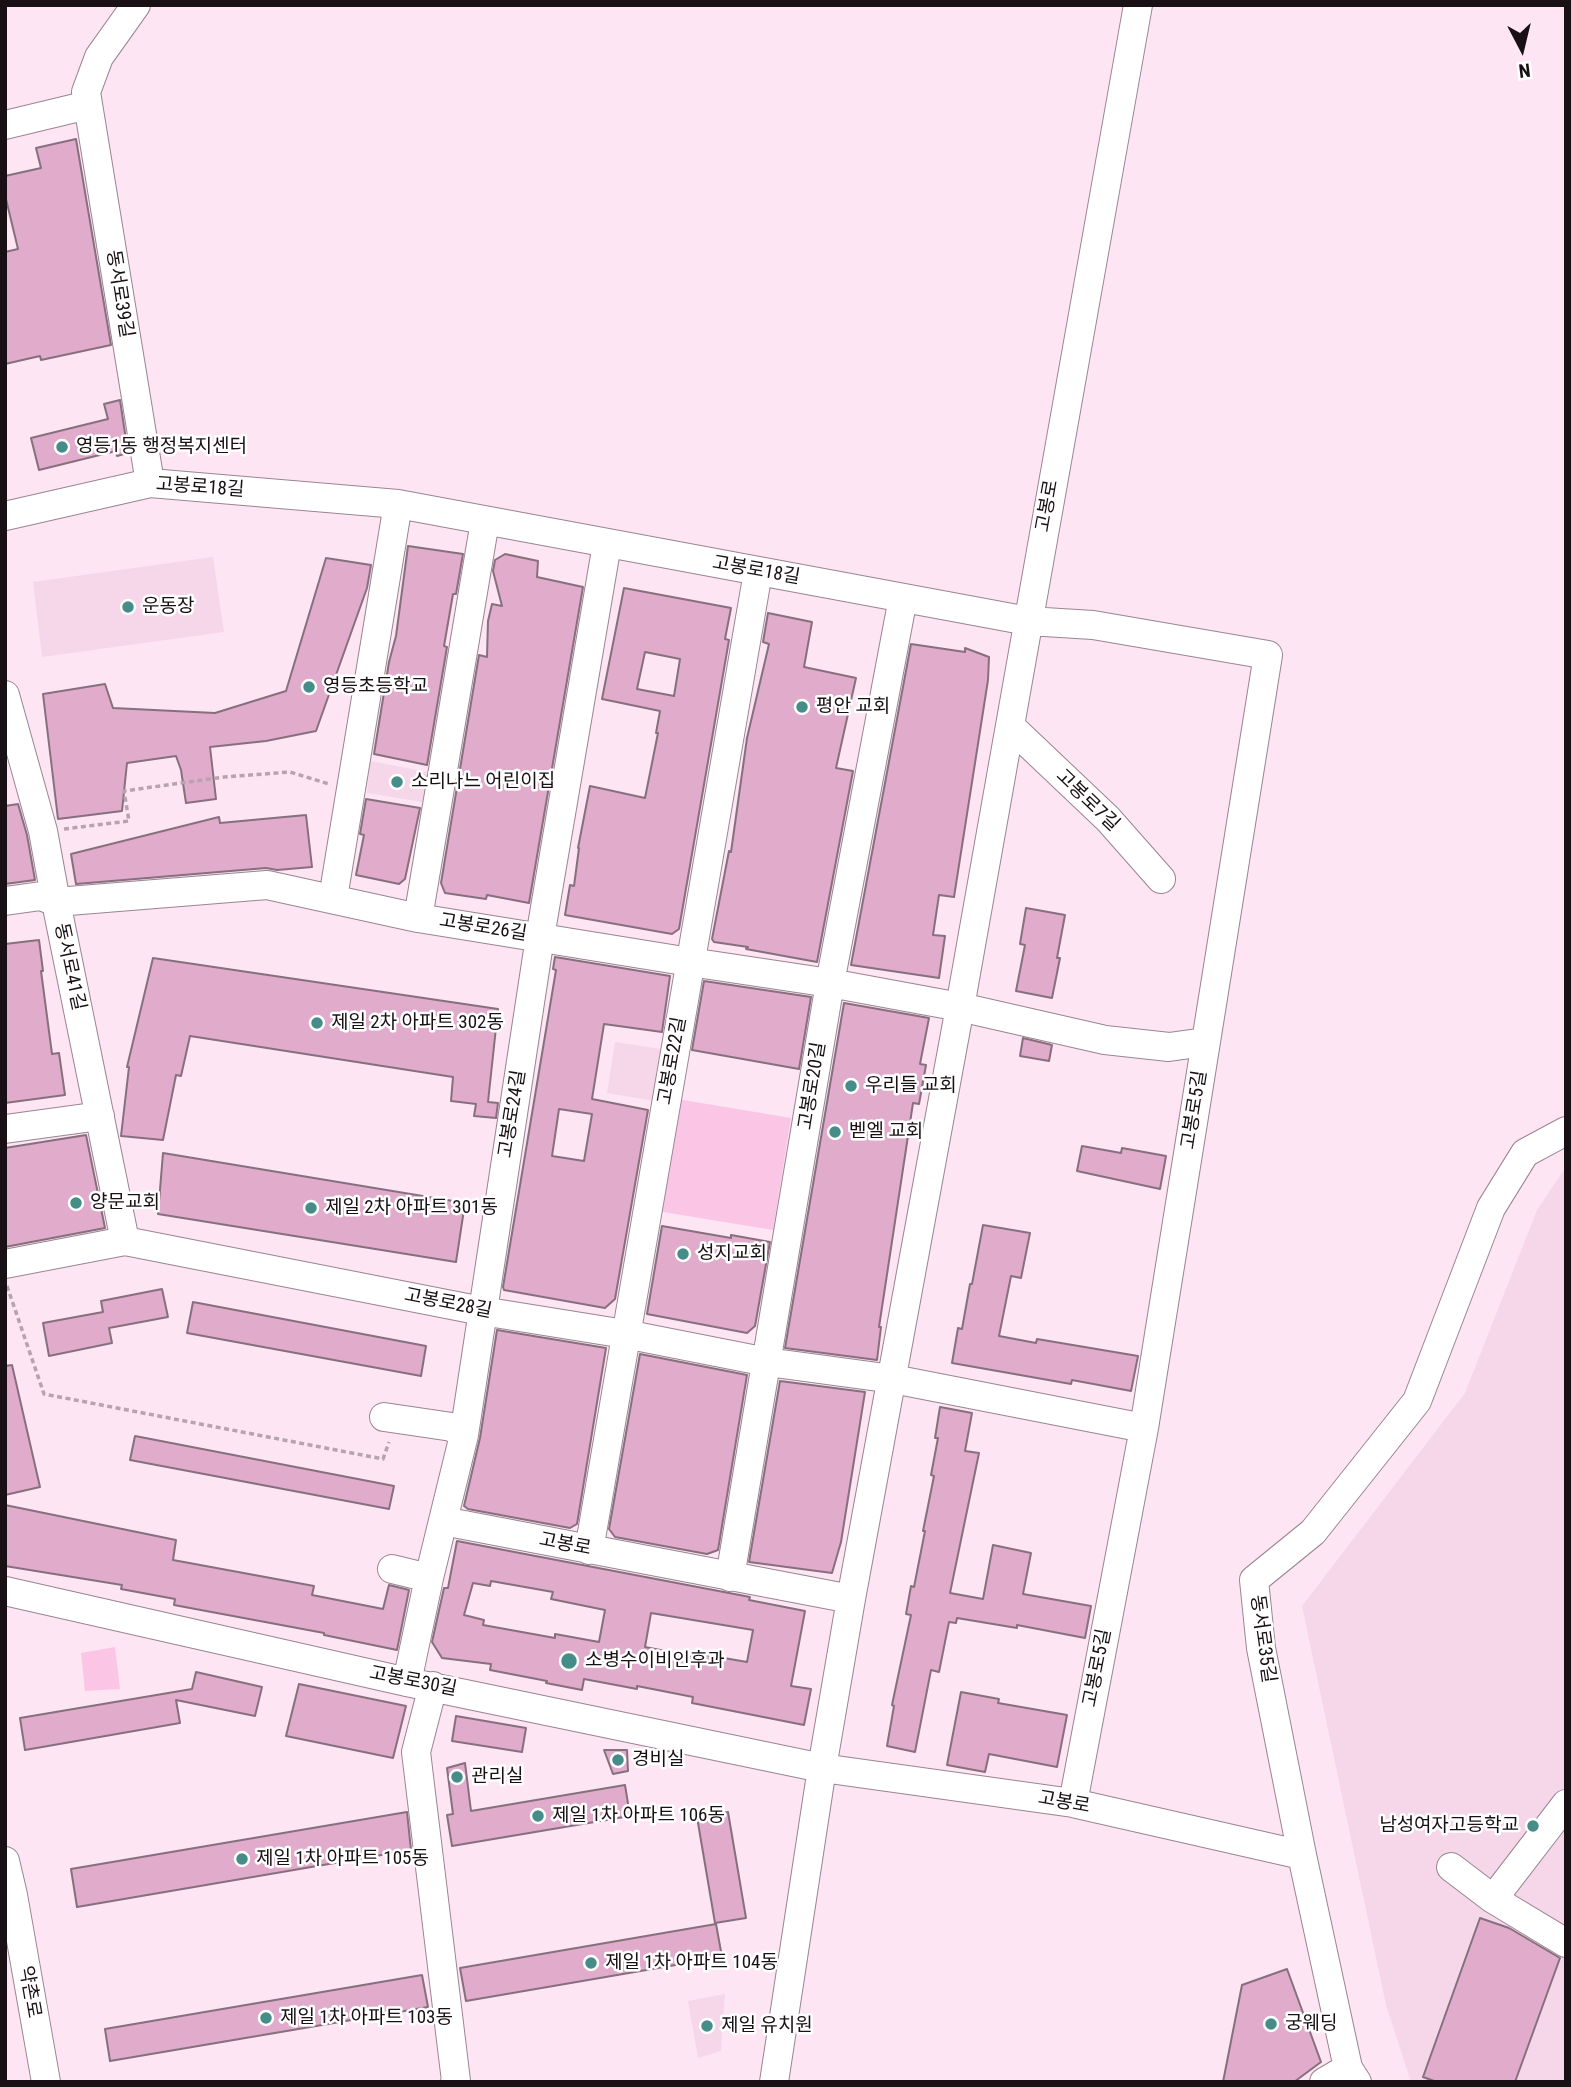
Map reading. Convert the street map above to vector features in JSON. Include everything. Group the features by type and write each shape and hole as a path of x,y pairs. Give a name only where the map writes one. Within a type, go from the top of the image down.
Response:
{"street":[{"name":"동서로39길","path":"136,5 99,57 86,92 150,483"},
{"name":"고봉로","path":"774,2082 851,1599 961,1007 1138,5"},
{"path":"5,125 88,105"},
{"name":"고봉로18길","path":"5,516 150,483 398,504 1028,621"},
{"path":"333,898 398,504"},
{"path":"418,918 485,521"},
{"name":"고봉로24길","path":"455,2082 418,1769 430,1757 429,1578 464,1435 540,937 607,544"},
{"name":"고봉로22길","path":"589,1550 758,572"},
{"name":"고봉로20길","path":"730,1577 830,983 903,598"},
{"name":"고봉로5길","path":"1028,621 1093,625 1269,655 1144,1428 1073,1803"},
{"name":"동서로41길","path":"5,695 43,831 125,1241"},
{"name":"고봉로7길","path":"1010,726 1108,819 1161,879"},
{"name":"고봉로26길","path":"5,901 41,896 56,902 267,885 418,918 830,983 961,1007"},
{"path":"961,1007 1105,1040 1169,1047 1205,1042"},
{"path":"5,1129 100,1116"},
{"name":"동서로35길","path":"1343,2077 1261,1648 1254,1580 1313,1532 1417,1401 1491,1208 1525,1153 1566,1131"},
{"name":"고봉로28길","path":"5,1264 125,1241 482,1311 625,1334 767,1362 893,1379"},
{"path":"893,1379 1144,1428"},
{"path":"390,1418 452,1427 464,1435"},
{"name":"고봉로","path":"443,1521 851,1599"},
{"path":"392,1569 429,1578"},
{"name":"고봉로30길","path":"5,1591 822,1769"},
{"name":"고봉로","path":"822,1769 1073,1803 1302,1855"},
{"path":"1493,1899 1566,1804"},
{"name":"약촌로","path":"5,1861 46,2082"},
{"path":"1451,1867 1493,1899 1566,1943"}],"path":[{"path":"43,831 130,821 124,791 224,777 290,772 351,790"},
{"path":"5,1280 44,1394 383,1459 390,1418"}],"shaded area":[{"name":"운동장","path":"213,557 224,632 42,657 33,582"},
{"name":"소리나느 어린이집","path":"370,761 428,772 422,802 367,793"},
{"path":"615,1042 662,1049 654,1101 607,1093"},
{"path":"677,1099 791,1118 773,1230 657,1211"},
{"path":"1566,1167 1566,2082 1411,2082 1386,2005 1302,1606 1465,1393 1537,1210"},
{"path":"115,1647 120,1689 85,1691 81,1653"},
{"name":"제일 유치원","path":"725,1994 721,2051 698,2058 688,2001"}],"building":[{"path":"76,139 111,345 41,360 40,356 5,364 5,252 18,249 5,195 5,176 41,168 36,148"},
{"path":"120,400 128,453 117,456 116,451 39,470 31,438 108,419 104,404"},
{"path":"408,546 463,554 444,646 447,647 427,765 374,754 389,662 396,636"},
{"path":"505,554 538,561 537,577 583,587 529,903 487,895 486,899 445,893 441,883 479,655 487,657 488,621 492,604 502,606 493,571 495,560"},
{"name":"영등초등학교","path":"326,558 371,565 367,588 316,731 266,741 210,747 216,799 186,803 176,756 127,763 122,811 58,819 43,694 105,684 113,708 215,713 286,691"},
{"path":"624,588 731,608 725,639 729,640 679,929 672,934 565,915 570,885 574,886 590,786 645,798 658,733 660,711 602,699","holes":["645,652 680,659 674,696 637,689"]},
{"path":"768,613 812,622 804,667 856,678 836,768 853,771 817,962 714,942 712,939 729,851 731,852 747,738 769,644 763,642"},
{"path":"911,644 965,652 965,648 989,657 988,680 954,897 939,895 933,935 945,936 939,978 851,965"},
{"path":"366,799 420,808 405,879 399,884 356,875 364,835 360,834"},
{"path":"18,804 35,880 5,884 5,806"},
{"path":"306,815 312,867 277,870 266,868 76,884 71,854 219,817 220,823"},
{"path":"1026,908 1065,915 1052,998 1016,991 1025,945 1020,944"},
{"path":"39,940 52,1054 59,1053 65,1095 5,1103 5,944"},
{"path":"555,957 670,976 662,1032 604,1024 592,1099 648,1110 615,1299 605,1308 504,1290 503,1287 556,970 553,969","holes":["559,1109 592,1114 584,1161 552,1156"]},
{"name":"제일 2차 아파트 302동","path":"153,958 498,1009 488,1102 498,1103 496,1118 474,1116 476,1104 451,1101 453,1077 190,1036 181,1076 176,1075 163,1140 121,1136 127,1067"},
{"path":"704,981 811,997 799,1069 692,1050"},
{"path":"844,1003 929,1018 920,1064 926,1065 919,1104 913,1103 879,1327 877,1360 785,1348"},
{"path":"1023,1038 1052,1045 1049,1061 1020,1056"},
{"path":"86,1135 105,1228 5,1247 5,1148"},
{"path":"1082,1146 1121,1153 1122,1148 1166,1156 1160,1189 1077,1171"},
{"name":"제일 2차 아파트 301동","path":"163,1153 465,1203 456,1262 158,1214"},
{"path":"983,1225 1030,1233 1021,1278 1011,1276 999,1336 1036,1343 1037,1339 1138,1356 1131,1391 1072,1380 1071,1384 952,1363 958,1328 962,1329"},
{"path":"662,1226 770,1242 755,1326 747,1333 647,1314"},
{"path":"162,1289 168,1317 109,1328 112,1343 49,1356 43,1323 103,1312 101,1301"},
{"path":"193,1302 426,1346 421,1376 187,1333"},
{"path":"497,1330 606,1348 577,1524 570,1528 468,1509 464,1506 480,1438"},
{"path":"640,1354 747,1375 718,1550 707,1554 615,1537 609,1529"},
{"path":"12,1365 40,1487 5,1495 5,1366"},
{"path":"780,1381 865,1392 841,1542 832,1573 749,1562"},
{"path":"940,1407 972,1413 965,1451 979,1453 950,1593 983,1599 993,1545 1031,1553 1023,1594 1091,1606 1085,1638 1017,1625 1017,1628 957,1618 956,1623 949,1622 939,1672 931,1670 915,1752 887,1746 894,1706 892,1705 911,1615 906,1614 911,1586 914,1587 934,1476 931,1475"},
{"path":"135,1436 394,1486 389,1509 130,1460"},
{"path":"5,1505 176,1540 173,1560 314,1586 312,1595 383,1609 389,1585 409,1590 397,1650 324,1633 174,1605 175,1599 121,1589 122,1585 5,1566"},
{"path":"457,1541 750,1597 749,1600 805,1611 791,1686 811,1689 804,1725 692,1703 693,1697 637,1686 637,1689 584,1679 582,1690 490,1670 491,1664 442,1658 432,1642 444,1588 448,1588","holes":["491,1581 553,1592 551,1599 605,1610 599,1642 555,1634 555,1638 483,1625 484,1620 464,1615 473,1583 490,1586","651,1613 753,1630 747,1662 701,1654 701,1658 645,1647"]},
{"path":"196,1672 262,1687 255,1716 176,1700 180,1723 25,1750 20,1718 192,1689"},
{"path":"299,1684 406,1706 393,1758 286,1736"},
{"path":"961,1692 999,1699 998,1703 1067,1715 1057,1767 989,1754 985,1772 947,1765"},
{"path":"456,1716 526,1728 522,1752 452,1741"},
{"name":"경비실","path":"604,1750 627,1750 628,1771 613,1774"},
{"name":"제일 1차 아파트 106동","path":"465,1763 471,1811 625,1785 630,1816 452,1846 447,1815 453,1814 447,1768"},
{"name":"제일 1차 아파트 105동","path":"407,1812 411,1850 77,1907 71,1869"},
{"name":"제일 1차 아파트 104동","path":"728,1812 746,1918 715,1923 697,1817"},
{"path":"1480,1918 1509,1928 1560,1958 1515,2082 1437,2082 1423,2077"},
{"name":"제일 1차 아파트 104동","path":"716,1924 722,1957 466,2001 460,1968"},
{"name":"궁웨딩","path":"1287,1969 1321,2062 1294,2082 1223,2082 1242,1985"},
{"name":"제일 1차 아파트 103동","path":"422,1975 428,2007 110,2061 105,2029"}],"place":[{"name":"영등1동 행정복지센터","path":"62,447"},
{"name":"운동장","path":"128,607"},
{"name":"영등초등학교","path":"309,687"},
{"name":"평안 교회","path":"802,707"},
{"name":"소리나느 어린이집","path":"397,782"},
{"name":"제일 2차 아파트 302동","path":"317,1023"},
{"name":"우리들 교회","path":"851,1086"},
{"name":"벧엘 교회","path":"835,1132"},
{"name":"양문교회","path":"76,1203"},
{"name":"제일 2차 아파트 301동","path":"311,1208"},
{"name":"성지교회","path":"683,1254"},
{"name":"소병수이비인후과","path":"569,1661"},
{"name":"경비실","path":"618,1760"},
{"name":"관리실","path":"457,1777"},
{"name":"제일 1차 아파트 106동","path":"538,1816"},
{"name":"남성여자고등학교","path":"1533,1826"},
{"name":"제일 1차 아파트 105동","path":"242,1859"},
{"name":"제일 1차 아파트 104동","path":"591,1963"},
{"name":"제일 1차 아파트 103동","path":"266,2018"},
{"name":"궁웨딩","path":"1271,2024"},
{"name":"제일 유치원","path":"707,2026"}]}
